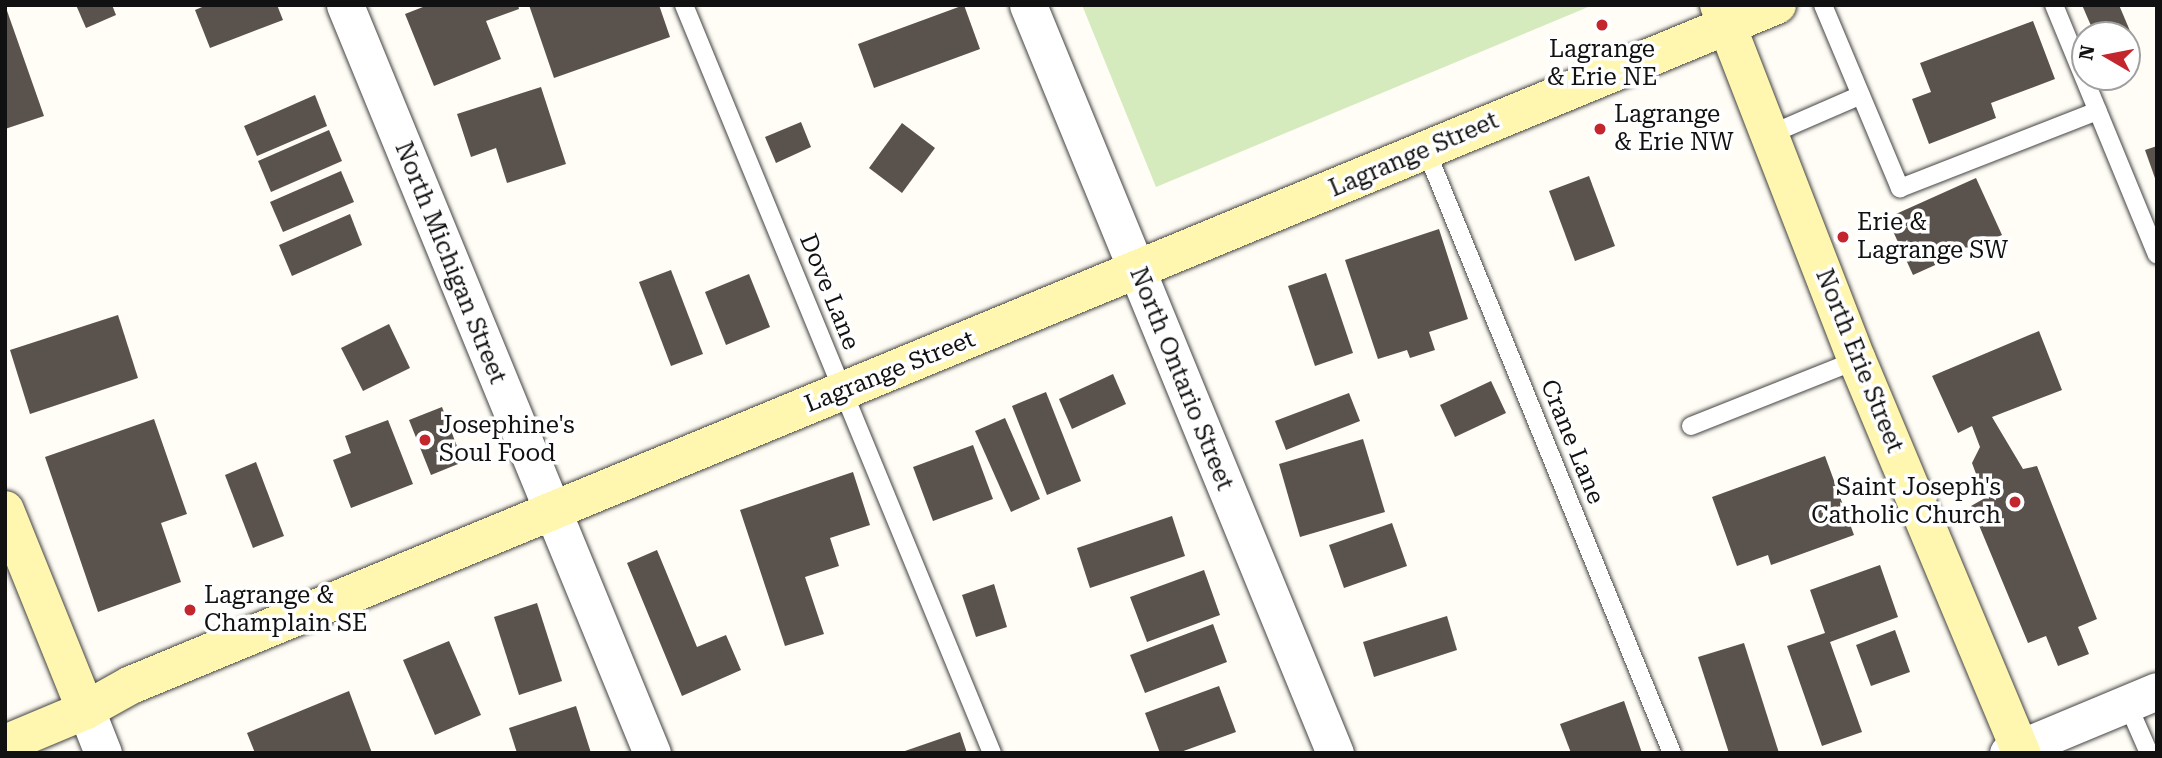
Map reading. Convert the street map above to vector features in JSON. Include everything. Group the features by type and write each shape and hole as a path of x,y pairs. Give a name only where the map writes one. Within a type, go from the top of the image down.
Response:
{"main road":[{"name":"Lagrange Street","path":"5,744 86,710 131,685 1426,150 1723,15 1777,5"},
{"name":"North Erie Street","path":"1723,15 1857,360 2016,751"},
{"path":"5,510 86,710"}],"street":[{"name":"North Michigan Street","path":"345,5 652,753"},
{"name":"North Ontario Street","path":"1028,5 1335,753"},
{"path":"2016,751 2142,697"},
{"path":"86,710 103,753"}],"lane":[{"name":"Dove Lane","path":"684,5 992,753"},
{"path":"1823,5 1900,188 2098,111"},
{"path":"2054,5 2157,256"},
{"path":"1769,135 1861,95"},
{"name":"Crane Lane","path":"1426,150 1672,753"},
{"path":"1691,426 1857,360"},
{"path":"2142,697 2149,753"}],"green space":[{"path":"1082,5 1593,5 1156,187"}],"building":[{"path":"5,5 44,116 5,129"},
{"path":"76,5 112,5 116,15 86,28"},
{"path":"207,5 277,5 283,20 210,48 195,10"},
{"path":"428,5 518,5 519,9 486,21 501,59 434,86 405,14"},
{"path":"529,5 659,5 670,37 554,78"},
{"path":"964,5 980,49 874,88 858,44"},
{"path":"2082,5 2119,5 2126,21 2089,21"},
{"path":"2033,21 2055,79 1991,103 1996,118 1929,144 1912,99 1931,92 1920,63"},
{"path":"541,87 566,164 507,183 496,148 471,157 457,114"},
{"path":"315,95 327,126 257,156 244,126"},
{"path":"801,122 811,147 776,163 765,137"},
{"path":"902,123 935,148 902,193 869,168"},
{"path":"329,130 342,161 271,192 258,161"},
{"path":"2157,146 2157,180 2156,181 2145,150"},
{"path":"341,171 354,202 283,232 270,202"},
{"path":"1589,176 1615,246 1575,261 1549,191"},
{"path":"1976,178 2002,235 1913,275 1887,218"},
{"path":"350,214 362,245 292,276 279,245"},
{"path":"1439,229 1468,319 1429,332 1435,350 1410,358 1407,350 1378,359 1345,260"},
{"path":"671,270 703,354 671,366 639,282"},
{"path":"1326,273 1353,353 1315,366 1288,286"},
{"path":"749,274 770,327 726,345 705,292"},
{"path":"118,315 138,378 30,414 10,350"},
{"path":"389,324 410,368 363,391 341,348"},
{"name":"Saint Joseph's Catholic Church","path":"2039,331 2062,390 1992,417 2023,469 2037,466 2097,619 2078,627 2089,654 2058,666 2046,636 2028,643 1971,506 1985,498 1972,463 1980,447 1972,426 1958,433 1932,376"},
{"path":"1113,374 1126,404 1072,429 1059,399"},
{"path":"1491,381 1506,413 1455,437 1440,405"},
{"path":"1046,392 1081,481 1047,495 1012,406"},
{"path":"1349,393 1360,421 1286,450 1275,421"},
{"path":"442,407 463,462 431,475 409,420"},
{"path":"1005,418 1040,499 1011,512 975,431"},
{"path":"154,419 187,514 161,523 181,582 98,612 45,457"},
{"path":"388,420 413,484 351,508 333,460 351,453 345,436"},
{"path":"1363,439 1385,512 1300,537 1279,464"},
{"path":"973,445 993,499 933,521 913,467"},
{"path":"1825,456 1854,535 1771,565 1768,555 1737,566 1712,497"},
{"path":"256,462 284,536 253,548 225,475"},
{"path":"853,472 870,525 830,538 839,566 805,577 824,634 785,646 740,510"},
{"path":"1172,516 1185,556 1090,588 1077,548"},
{"path":"1392,523 1407,566 1344,588 1329,545"},
{"path":"657,550 697,647 726,635 741,670 682,696 627,563"},
{"path":"1880,565 1898,617 1830,642 1862,732 1822,746 1787,646 1825,633 1810,590"},
{"path":"1204,570 1220,615 1147,642 1130,597"},
{"path":"994,584 1007,627 976,637 962,595"},
{"path":"537,603 562,681 519,695 494,617"},
{"path":"1447,616 1457,650 1374,677 1363,642"},
{"path":"1213,624 1227,662 1145,693 1130,655"},
{"path":"1895,630 1910,672 1871,686 1856,645"},
{"path":"449,641 481,715 435,735 403,660"},
{"path":"1744,643 1779,753 1729,753 1698,657"},
{"path":"1219,686 1236,732 1178,753 1160,753 1145,713"},
{"path":"349,691 372,753 255,753 247,733"},
{"path":"1624,701 1642,753 1571,753 1560,724"},
{"path":"576,706 591,753 517,753 509,728"},
{"path":"960,732 967,753 902,753 902,752"}],"place":[{"name":"Lagrange & Erie NE","path":"1602,25"},
{"name":"Lagrange & Erie NW","path":"1600,129"},
{"name":"Erie & Lagrange SW","path":"1843,237"},
{"name":"Josephine's Soul Food","path":"425,440"},
{"name":"Saint Joseph's Catholic Church","path":"2015,502"},
{"name":"Lagrange & Champlain SE","path":"190,610"}]}
